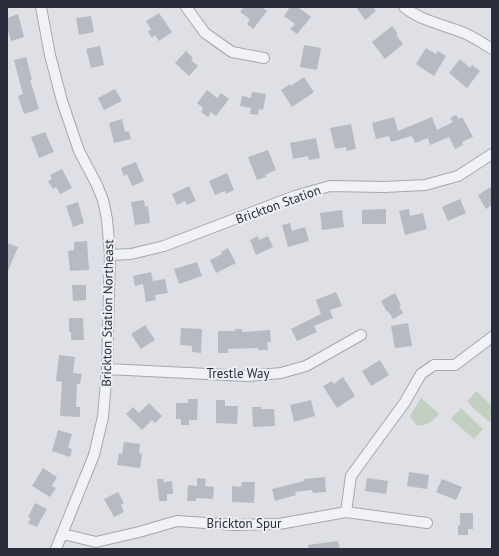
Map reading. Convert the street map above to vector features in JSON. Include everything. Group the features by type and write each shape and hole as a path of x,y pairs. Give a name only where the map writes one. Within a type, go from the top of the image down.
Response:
{"street":[{"name":"Brickton Station Northeast","path":"41,7 50,55 62,101 78,151 97,185 103,200 107,219 110,255 107,369 103,417 94,455 56,549"},
{"path":"186,7 205,33 232,52 264,58"},
{"path":"404,7 412,14 423,19 476,38 492,49"},
{"name":"Brickton Station","path":"110,255 131,254 164,246 295,196 330,186 384,188 425,185 458,176 492,154"},
{"name":"Trestle Way","path":"107,369 248,376 281,373 306,366 361,335"},
{"path":"346,512 351,476 405,402 421,374 434,365 455,364 492,337"},
{"name":"Brickton Spur","path":"63,534 96,542 177,521 235,525 280,524 346,512 427,523"}],"green space":[{"path":"476,391 492,406 492,418 489,422 467,402"},
{"path":"421,398 439,414 429,423 416,425 410,416"},
{"path":"461,408 483,429 474,439 451,419"}],"building":[{"path":"244,7 262,7 267,11 253,29 247,24 250,19 240,12"},
{"path":"290,7 298,7 311,17 297,34 290,29 295,24 284,16"},
{"path":"356,7 373,7 376,11 365,20"},
{"path":"159,13 172,32 159,41 155,35 152,38 148,32 151,29 146,21"},
{"path":"18,14 24,37 11,41 7,27 7,18"},
{"path":"91,16 94,32 79,35 76,18"},
{"path":"392,26 398,34 396,35 403,44 385,59 372,42"},
{"path":"304,45 321,48 317,70 300,67"},
{"path":"100,46 104,65 91,68 86,49"},
{"path":"426,48 436,54 438,51 446,56 434,76 416,64"},
{"path":"186,51 193,58 191,60 198,66 189,76 175,63"},
{"path":"26,57 32,80 30,80 39,109 24,114 18,96 23,94 14,60"},
{"path":"460,59 470,68 472,65 480,71 467,88 449,73"},
{"path":"304,77 314,92 292,107 281,90 290,84 291,86"},
{"path":"115,89 122,101 104,110 98,98"},
{"path":"207,90 217,98 221,93 229,99 216,116 211,112 208,117 201,112 203,108 197,103"},
{"path":"252,92 266,94 263,110 259,109 258,115 250,114 251,108 240,106 242,96 251,98"},
{"path":"456,115 459,119 462,117 473,137 462,142 463,145 455,149 449,137 430,145 428,138 415,143 412,136 391,142 389,136 376,139 372,123 394,117 398,131 432,117 437,130 453,122 450,118"},
{"path":"122,119 125,132 129,131 131,139 114,143 109,123"},
{"path":"351,124 356,149 346,151 346,147 335,149 330,128"},
{"path":"45,132 54,152 39,158 31,137"},
{"path":"316,138 320,158 309,160 308,156 293,159 290,143"},
{"path":"268,150 276,170 265,175 266,177 257,180 248,157"},
{"path":"136,162 144,181 132,186 127,174 124,176 121,168"},
{"path":"62,169 72,188 60,194 56,187 53,189 48,181 52,179 50,175"},
{"path":"227,173 234,190 226,194 225,191 215,195 209,181"},
{"path":"189,186 196,201 187,205 185,201 177,205 172,194"},
{"path":"492,186 492,205 486,209 478,195"},
{"path":"460,199 466,213 448,221 442,207"},
{"path":"144,200 145,207 148,206 150,223 135,225 131,202"},
{"path":"78,202 84,223 73,227 66,206"},
{"path":"386,209 386,224 362,224 362,210"},
{"path":"409,209 410,216 423,213 427,229 405,235 399,211"},
{"path":"342,210 344,227 322,230 320,213"},
{"path":"290,223 292,231 305,227 309,241 288,247 282,225"},
{"path":"258,236 259,240 268,236 273,247 256,255 250,240"},
{"path":"87,241 89,270 70,271 68,251 74,250 74,242"},
{"path":"7,243 18,247 7,273"},
{"path":"228,248 236,263 216,273 210,260 222,254 221,252"},
{"path":"197,262 202,276 179,284 174,269"},
{"path":"151,272 153,281 165,279 168,293 155,295 156,300 146,302 143,284 135,286 133,276"},
{"path":"72,285 86,285 86,300 73,301"},
{"path":"336,292 342,306 330,310 333,318 314,326 317,332 297,341 291,329 321,314 316,300"},
{"path":"395,293 403,313 393,319 381,301"},
{"path":"69,318 83,318 84,340 71,340 71,332 69,332"},
{"path":"408,323 412,346 395,348 391,326"},
{"path":"145,325 155,340 141,349 131,334"},
{"path":"181,328 202,329 201,353 192,352 192,346 180,345"},
{"path":"235,329 242,329 242,332 270,330 271,342 267,342 268,350 258,350 258,348 228,349 228,353 218,353 218,331 235,331"},
{"path":"59,355 75,357 73,373 82,374 80,384 77,384 76,407 80,407 80,417 60,416 62,382 56,381"},
{"path":"380,360 389,375 371,386 362,371"},
{"path":"343,377 355,396 337,408 323,386 332,381 334,384"},
{"path":"188,399 198,399 197,420 189,420 189,425 181,425 181,419 176,419 176,403 188,403"},
{"path":"216,400 225,400 225,406 238,406 237,424 216,423"},
{"path":"311,400 315,416 294,422 290,405"},
{"path":"149,403 162,416 155,423 152,420 142,430 126,414 133,407 139,413"},
{"path":"252,407 274,409 275,426 253,427"},
{"path":"58,430 72,434 68,448 72,449 70,457 52,451"},
{"path":"124,442 140,444 139,453 142,454 140,468 117,465 119,453 122,454"},
{"path":"43,468 57,477 52,486 56,488 50,497 32,486"},
{"path":"409,472 429,475 427,489 407,486"},
{"path":"325,477 326,492 313,493 312,490 295,492 296,495 275,501 272,489 304,481 304,479"},
{"path":"197,478 206,479 205,486 214,487 213,499 196,498 196,501 187,501 188,485 197,486"},
{"path":"367,478 388,481 386,494 365,491"},
{"path":"157,479 163,479 164,482 172,481 173,494 167,494 167,501 159,501"},
{"path":"442,479 462,487 456,500 436,492"},
{"path":"242,482 255,482 254,503 232,502 232,486 241,487"},
{"path":"118,492 124,503 121,505 124,512 114,517 104,499"},
{"path":"35,503 47,509 37,527 28,523 31,518 28,517"},
{"path":"460,513 473,513 473,529 468,529 468,535 458,535"},
{"path":"338,541 340,549 309,549 308,545"}]}
